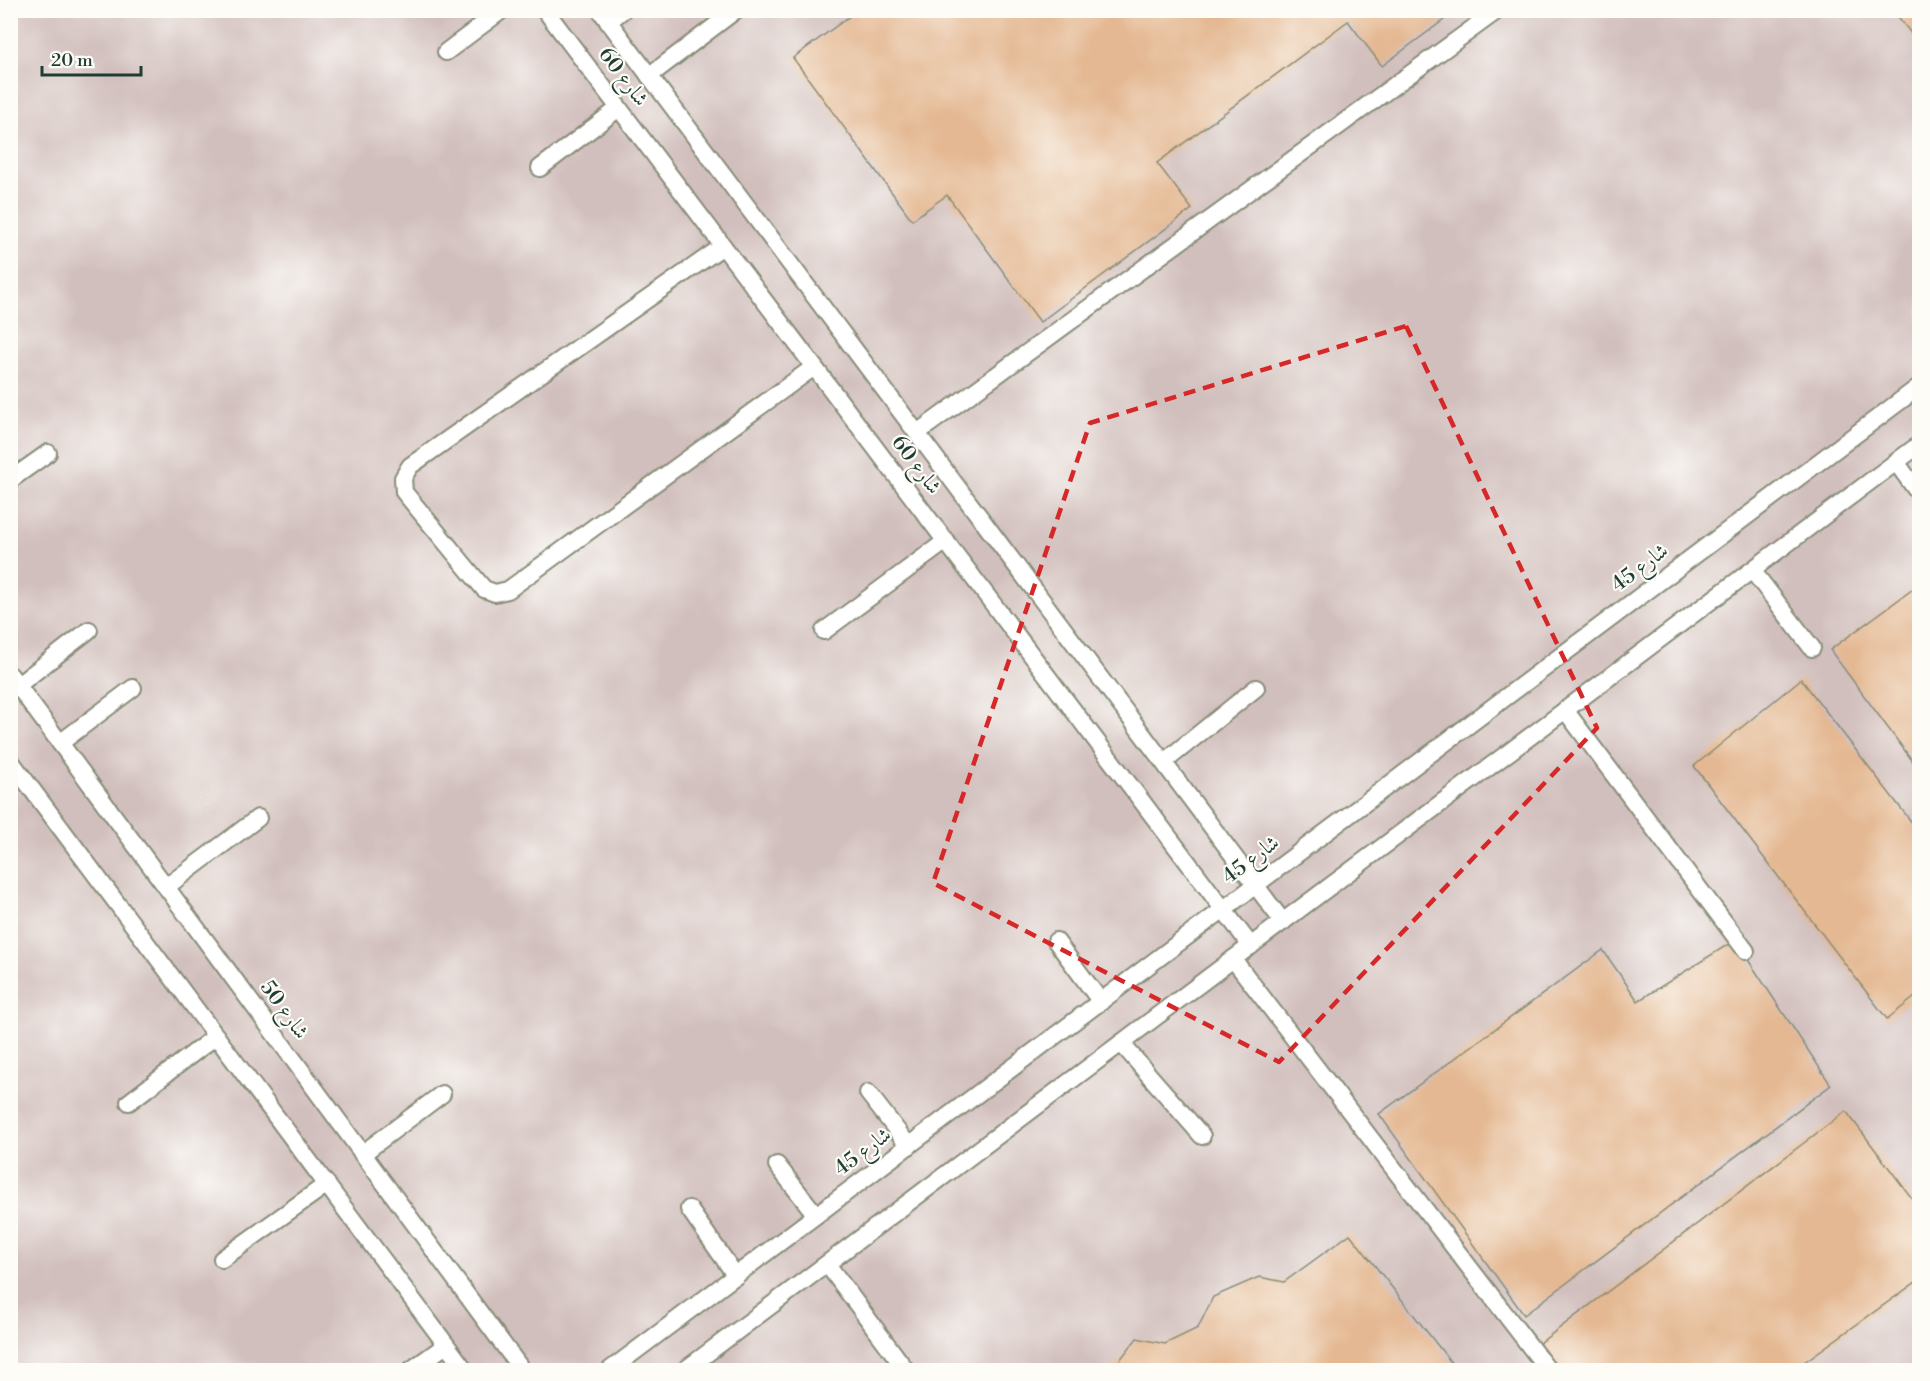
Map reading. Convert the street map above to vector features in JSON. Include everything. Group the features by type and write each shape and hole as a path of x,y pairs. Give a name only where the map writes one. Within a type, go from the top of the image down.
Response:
{"lane":[{"path":"446,52 502,10"},
{"name":"شارع 60","path":"545,10 1251,946"},
{"path":"604,16 623,10"},
{"path":"650,76 736,10"},
{"path":"917,433 1498,10"},
{"name":"شارع 60","path":"604,16 1283,921"},
{"path":"540,168 619,108"},
{"path":"723,246 410,466 403,478 404,492 484,590 495,593 508,590 814,367"},
{"name":"شارع 45","path":"610,1371 1920,386"},
{"path":"685,1371 1920,444"},
{"path":"10,480 48,453"},
{"path":"1896,462 1920,495"},
{"path":"824,631 946,541"},
{"path":"1752,570 1812,648"},
{"path":"14,680 89,630"},
{"name":"شارع 50","path":"14,680 522,1371"},
{"path":"60,743 133,688"},
{"path":"1164,762 1256,688"},
{"path":"1565,710 1746,951"},
{"path":"13,768 465,1371"},
{"path":"166,887 258,818"},
{"path":"1056,941 1101,1002"},
{"path":"1233,959 1548,1371"},
{"path":"129,1102 216,1036"},
{"path":"1121,1043 1202,1136"},
{"path":"362,1154 442,1094"},
{"path":"868,1094 909,1146"},
{"path":"777,1166 816,1215"},
{"path":"222,1259 327,1185"},
{"path":"689,1209 736,1276"},
{"path":"827,1264 901,1369"},
{"path":"411,1371 446,1345"}],"highlighted area":[{"path":"1406,326 1597,728 1279,1062 933,883 1090,423"}],"shaded area":[{"path":"10,11 1919,11 1919,1370 11,1370"}],"building":[{"path":"858,10 1457,10 1382,66 1348,21 1157,163 1192,209 1040,322 947,195 912,220 793,58"},
{"path":"1893,10 1920,10 1920,37 1916,40"},
{"path":"1920,584 1920,771 1830,650"},
{"path":"1801,679 1920,833 1920,993 1887,1019 1694,766"},
{"path":"1735,940 1831,1085 1524,1315 1379,1114 1603,950 1638,1001"},
{"path":"1846,1111 1920,1209 1920,1279 1793,1370 1555,1370 1536,1346"},
{"path":"1350,1234 1457,1370 1112,1370 1137,1338 1165,1344 1198,1328 1213,1297 1259,1277 1284,1282"}]}
